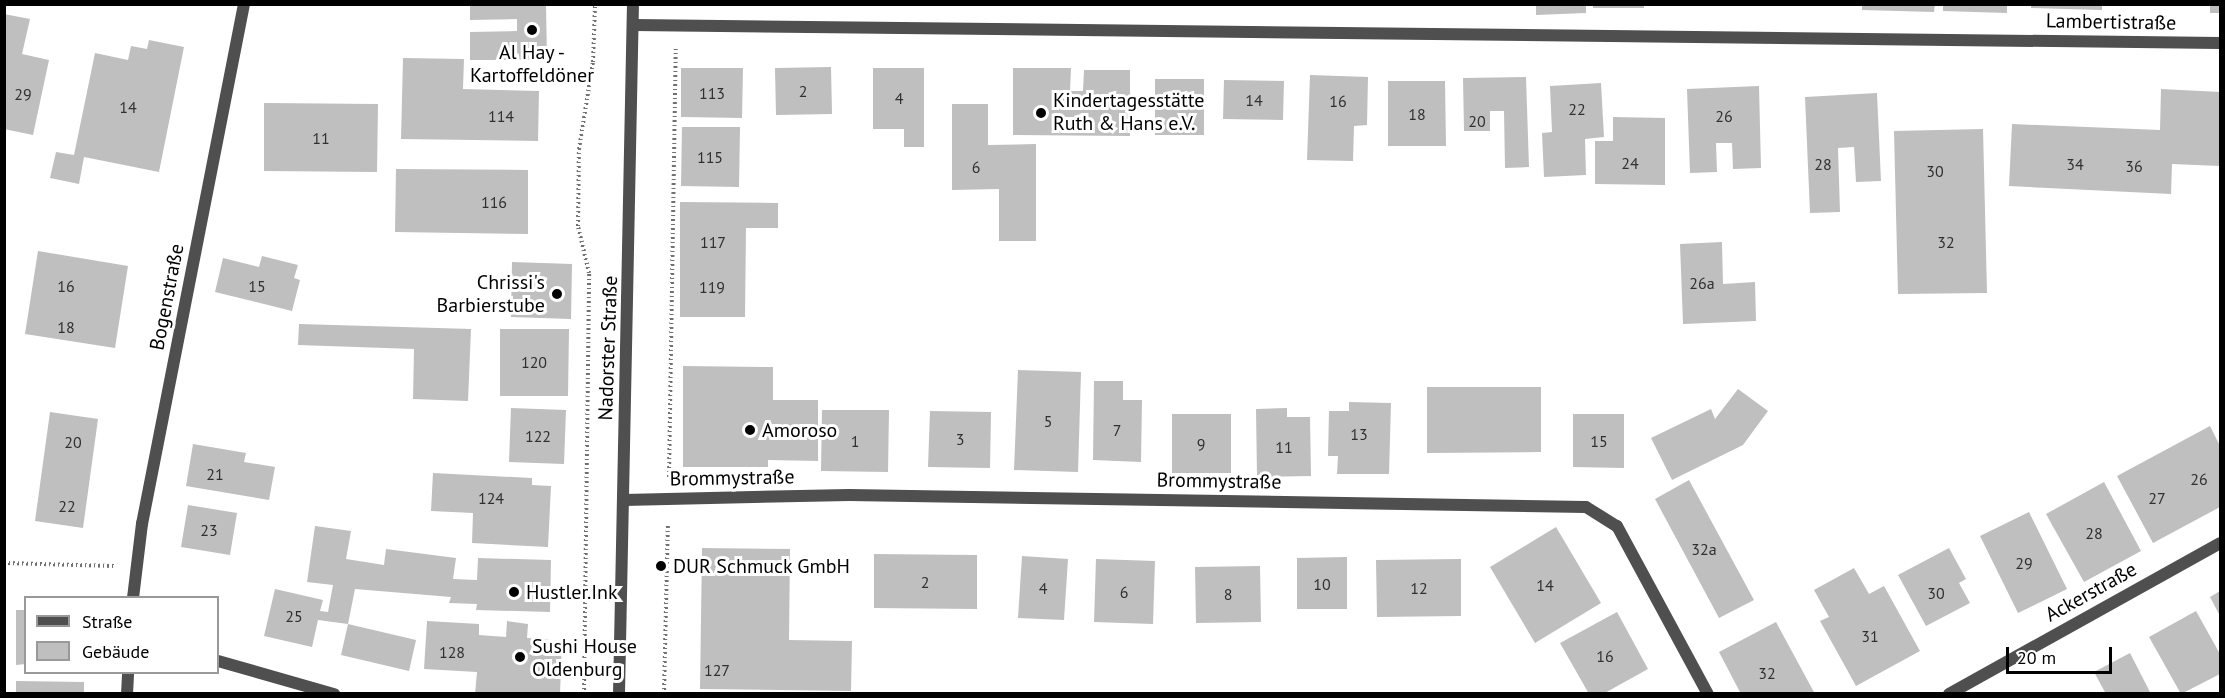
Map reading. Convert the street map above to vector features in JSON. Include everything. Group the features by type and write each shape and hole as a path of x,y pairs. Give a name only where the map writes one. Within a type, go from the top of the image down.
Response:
{"street":[{"name":"Bogenstraße","path":"133,596 136,568 244,4"},
{"name":"Nadorster Straße","path":"619,693 633,4"},
{"name":"Lambertistraße","path":"634,25 2220,43"},
{"name":"Brommystraße","path":"624,500 849,495 1586,507 1617,526 1708,693"},
{"name":"Ackerstraße","path":"1949,693 2220,543"},
{"path":"219,661 334,693"},
{"path":"127,693 128,674"}],"path":[{"path":"584,693 589,273 578,226 579,149 593,62 595,4"},
{"path":"664,693 676,27"},
{"path":"4,564 136,568"}],"building":[{"path":"470,4 546,4 547,60 470,60 470,32 517,31 517,19 470,20"},
{"path":"1536,4 1586,4 1586,13 1536,15"},
{"path":"1593,4 1644,4 1644,8 1593,8"},
{"path":"1862,4 1935,4 1934,12 1862,10"},
{"path":"1943,4 2007,4 2007,13 1943,11"},
{"path":"2031,4 2102,4 2102,10 2031,8"},
{"path":"2210,4 2220,4 2220,13 2210,13"},
{"path":"4,14 30,19 22,54 49,60 33,135 4,129"},
{"path":"149,40 184,47 159,172 84,157 79,184 50,178 56,152 74,155 95,53 128,60 131,46 147,49"},
{"path":"403,58 464,59 463,89 539,91 538,141 401,139"},
{"path":"831,67 832,114 776,115 775,68"},
{"path":"681,68 743,68 742,118 681,117"},
{"path":"873,68 924,68 924,147 904,147 904,129 873,129"},
{"path":"1013,68 1071,68 1070,91 1083,91 1084,70 1130,70 1130,136 1013,135"},
{"path":"1310,75 1368,77 1367,125 1354,126 1353,161 1307,160"},
{"path":"1526,77 1529,167 1505,168 1504,111 1490,111 1490,131 1464,131 1463,78"},
{"path":"1155,79 1204,79 1204,135 1155,135"},
{"path":"1224,80 1284,81 1283,120 1223,119"},
{"path":"1388,81 1445,81 1446,146 1388,146"},
{"path":"1601,83 1604,137 1585,139 1586,175 1544,177 1542,133 1552,132 1550,86"},
{"path":"1759,86 1761,168 1733,169 1732,143 1716,143 1717,172 1690,173 1687,89"},
{"path":"2161,89 2220,92 2220,166 2172,164 2171,194 2009,186 2012,124 2160,130"},
{"path":"1877,93 1881,181 1856,182 1854,147 1838,148 1840,212 1810,213 1805,97"},
{"path":"264,103 378,104 377,172 264,171"},
{"path":"952,104 988,104 988,145 1036,144 1036,241 999,241 999,189 952,190"},
{"path":"1613,117 1665,118 1665,185 1595,184 1595,141 1613,141"},
{"path":"682,127 740,127 739,187 681,186"},
{"path":"1983,129 1987,293 1898,294 1894,131"},
{"path":"396,169 528,170 528,234 395,232"},
{"path":"680,202 778,203 778,228 746,228 745,317 680,317"},
{"path":"1722,242 1723,284 1755,282 1756,321 1683,324 1680,244"},
{"path":"38,251 128,266 115,348 25,334"},
{"path":"262,256 298,265 294,278 300,280 292,311 215,292 223,258 259,267"},
{"path":"512,262 572,264 571,319 511,317"},
{"path":"299,324 471,329 468,401 413,399 414,349 298,345"},
{"path":"500,329 569,329 568,396 500,396"},
{"name":"Amoroso","path":"683,366 773,367 773,400 818,400 818,461 768,460 768,467 683,467"},
{"path":"1018,370 1081,372 1078,472 1014,470"},
{"path":"1094,381 1123,381 1123,400 1142,400 1141,462 1093,460"},
{"path":"1427,387 1541,387 1541,452 1427,453"},
{"path":"1738,389 1768,411 1743,445 1672,480 1651,438 1711,409 1715,419"},
{"path":"1349,402 1391,403 1389,474 1337,474 1338,456 1328,456 1329,411 1349,411"},
{"path":"511,408 566,410 564,464 509,462"},
{"path":"1287,408 1287,417 1310,417 1311,476 1257,477 1256,409"},
{"path":"822,410 889,410 888,472 821,471"},
{"path":"930,411 991,412 990,468 928,467"},
{"path":"50,412 98,419 83,528 35,521"},
{"path":"1172,414 1231,414 1231,473 1172,473"},
{"path":"1573,414 1624,414 1624,468 1573,467"},
{"path":"2210,426 2220,446 2220,507 2153,543 2117,476"},
{"path":"193,444 246,453 244,462 275,467 269,500 186,486"},
{"path":"433,473 532,478 532,485 551,486 548,547 472,543 473,513 431,511"},
{"path":"1689,480 1754,600 1719,618 1655,499"},
{"path":"2104,482 2141,551 2084,582 2046,514"},
{"path":"188,505 237,513 230,555 181,547"},
{"path":"2029,512 2067,589 2018,613 1980,536"},
{"path":"315,526 351,531 346,559 384,565 386,549 456,558 453,579 477,580 478,558 551,560 550,612 476,610 477,604 449,603 451,597 355,589 348,624 318,620 312,647 264,636 275,589 323,600 320,611 328,612 333,585 307,582"},
{"path":"1556,527 1601,603 1535,643 1490,567"},
{"path":"702,548 790,549 789,640 852,641 851,691 700,689"},
{"path":"1949,548 1966,579 1959,583 1970,603 1926,626 1898,575"},
{"path":"874,554 977,555 977,609 874,608"},
{"path":"1022,556 1068,559 1064,620 1018,618"},
{"path":"1347,557 1347,609 1297,609 1297,558"},
{"path":"1096,559 1155,561 1153,624 1094,622"},
{"path":"1461,559 1461,616 1377,617 1376,560"},
{"path":"1260,566 1261,622 1196,623 1195,567"},
{"path":"1854,568 1869,594 1884,586 1920,651 1856,686 1820,621 1829,617 1814,590"},
{"path":"2220,591 2220,616 2210,597"},
{"path":"16,610 24,610 24,664 16,665"},
{"path":"2196,611 2220,654 2220,674 2181,694 2149,637"},
{"path":"1617,612 1648,669 1603,694 1589,694 1560,643"},
{"name":"Sushi House Oldenburg","path":"427,621 479,624 479,635 506,637 507,621 528,624 527,638 562,641 560,694 475,694 477,672 424,669"},
{"path":"1776,622 1815,694 1741,694 1719,652"},
{"path":"348,624 416,640 409,671 341,655"},
{"path":"2130,653 2151,694 2106,694 2094,672"},
{"path":"16,681 84,682 84,694 16,694"}],"place":[{"name":"Al Hay - Kartoffeldöner","path":"532,30"},
{"name":"Kindertagesstätte Ruth & Hans e.V.","path":"1041,113"},
{"name":"Chrissi's Barbierstube","path":"557,294"},
{"name":"Amoroso","path":"750,430"},
{"name":"DUR Schmuck GmbH","path":"661,566"},
{"name":"Hustler.Ink","path":"514,592"},
{"name":"Sushi House Oldenburg","path":"520,657"}]}
